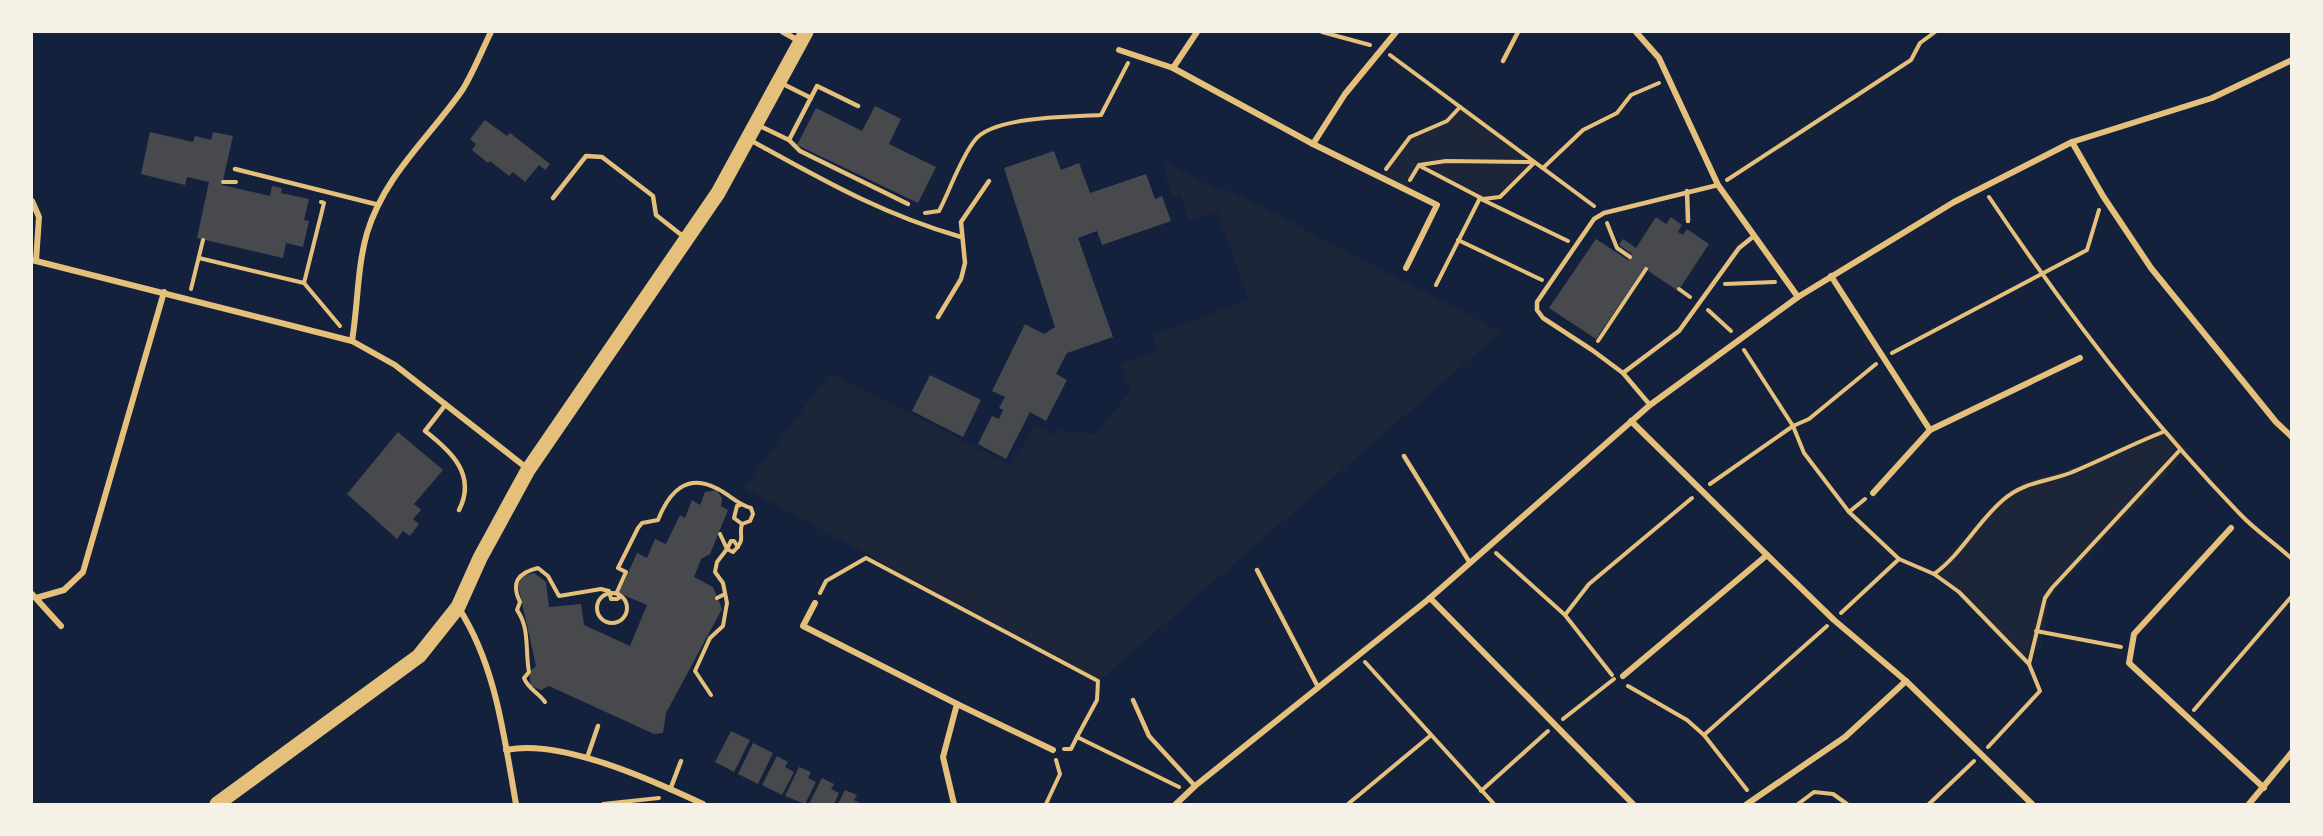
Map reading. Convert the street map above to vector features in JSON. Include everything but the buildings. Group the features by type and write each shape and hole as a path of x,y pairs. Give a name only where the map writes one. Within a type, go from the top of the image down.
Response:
{"main road":[{"path":"217,804 419,656 458,607 480,558 528,470 718,193 803,37"}],"street":[{"path":"352,341 367,233 379,205 413,148 464,87 491,32"},
{"path":"783,32 803,37"},
{"path":"1173,68 1197,32"},
{"path":"1313,144 1345,94 1380,48 1396,32"},
{"path":"1636,32 1659,58 1719,185 1798,297"},
{"path":"1119,50 1134,53 1173,68 1313,144 1437,205 1406,268"},
{"path":"1176,804 1188,791 1430,598 1650,405 1798,297 1982,187 2072,142 2212,98 2292,60"},
{"path":"2072,142 2103,196 2151,268 2276,422 2292,437"},
{"path":"32,201 39,217 34,260 352,341 395,365 528,470"},
{"path":"1831,276 1886,357 1930,430"},
{"path":"34,596 64,590 83,572 164,292"},
{"path":"1873,493 1930,430 2080,358"},
{"path":"1631,421 1834,620 1906,681 2032,804"},
{"path":"2231,528 2134,634 2129,663 2186,719 2264,788"},
{"path":"1623,676 1767,555"},
{"path":"34,596 61,626"},
{"path":"1430,598 1633,804"},
{"path":"815,603 803,626 1053,750"},
{"path":"458,607 476,633 488,666 516,804"},
{"path":"1747,804 1845,737 1906,681"},
{"path":"954,804 943,757 957,704"},
{"path":"506,750 519,747 548,748 587,758 703,804"},
{"path":"2249,804 2292,752"}],"lane":[{"path":"1503,62 1518,32"},
{"path":"779,82 811,98"},
{"path":"789,140 817,86 858,106"},
{"path":"756,124 789,140 800,151 908,204"},
{"path":"748,139 854,198 905,219 961,237"},
{"path":"553,198 586,156 593,154 602,157 653,196 656,215 687,238"},
{"path":"235,169 379,205"},
{"path":"938,317 961,279 965,263 961,222 988,181"},
{"path":"1650,405 1623,373 1543,318 1537,310 1536,302 1594,219 1604,213 1719,185"},
{"path":"1688,191 1688,221"},
{"path":"1623,373 1679,331 1739,248 1754,236"},
{"path":"446,405 425,431 442,444 460,467 466,493 459,510"},
{"path":"1404,456 1470,563"},
{"path":"1257,570 1318,687"},
{"path":"1133,700 1149,736 1195,786"},
{"path":"587,758 598,726"},
{"path":"670,790 681,761"}],"path":[{"path":"1322,32 1380,48 1604,213 1617,248 1630,257"},
{"path":"1719,185 1911,60 1920,43 1935,32"},
{"path":"919,214 939,211 975,140 985,131 998,126 1038,120 1101,115 1134,53"},
{"path":"1543,168 1583,130 1617,113 1631,95 1669,79"},
{"path":"1381,177 1395,154 1410,137 1448,121 1460,107"},
{"path":"1419,165 1446,161 1534,162"},
{"path":"1481,198 1500,196 1534,162"},
{"path":"1405,189 1419,165"},
{"path":"1419,165 1576,245"},
{"path":"1982,187 2042,275 2163,432 2242,517 2291,556"},
{"path":"1565,615 1589,584 1701,490 1793,426 1809,419 1886,357 2024,281 2042,275 2087,250 2103,196"},
{"path":"1436,285 1481,198"},
{"path":"304,283 324,203"},
{"path":"189,298 203,240"},
{"path":"1458,240 1549,283"},
{"path":"199,258 304,283 352,341"},
{"path":"1592,350 1646,269"},
{"path":"1712,285 1787,282"},
{"path":"1698,304 1719,318 1739,342 1793,426 1804,453 1849,512 1899,558 1934,574 1959,591 2029,664 2040,691 1980,755 1929,804"},
{"path":"1934,574 1956,555 2003,500 2022,486 2069,473 2163,432"},
{"path":"2029,664 2045,598 2052,588 2180,450"},
{"path":"617,592 626,572 618,568 638,528 642,523 658,520 663,508 680,486 690,482 705,483 721,490 741,505 751,508 753,514 750,521 742,524"},
{"path":"1849,512 1873,493"},
{"path":"720,534 727,549 733,552 743,537 742,524 734,518 737,506 741,505"},
{"path":"711,695 695,671 710,638 723,626 727,603 723,583 715,572 717,562 731,541 734,541 738,547"},
{"path":"815,603 826,581 866,558 1098,681 1097,700 1071,749 1053,750 1060,774 1046,804"},
{"path":"1704,735 1834,620 1899,558"},
{"path":"545,702 538,693 527,687 524,678 529,672 526,632 523,619 517,610 520,602 514,590 517,579 525,572 538,568 548,576 559,596 601,590 617,592"},
{"path":"609,591 611,599 615,600 620,597 617,592"},
{"path":"609,591 601,599 596,609 599,616 609,624 624,619 628,610 617,592"},
{"path":"717,598 725,594"},
{"path":"2186,719 2292,596"},
{"path":"2036,631 2131,649"},
{"path":"1359,655 1494,804"},
{"path":"1481,791 1554,726 1614,678 1623,676"},
{"path":"1348,804 1430,736"},
{"path":"1077,737 1188,791"},
{"path":"1798,804 1814,792 1833,794 1847,804"},
{"path":"603,804 683,795"}],"shaded area":[{"path":"1460,107 1535,162 1500,197 1480,198 1419,165 1405,189 1381,177 1402,144 1419,132 1442,121"},
{"path":"1167,163 1219,191 1231,191 1501,332 1100,680 744,488 830,373 1012,465 1034,425 1052,435 1054,430 1096,434 1131,390 1120,364 1158,352 1152,335 1249,300 1217,212 1189,220 1181,195 1172,197 1164,170"},
{"path":"2166,428 2190,450 2055,591 2049,601 2041,647 2019,661 1958,593 1933,577 1936,569 1979,520 2021,483 2069,469"}]}
